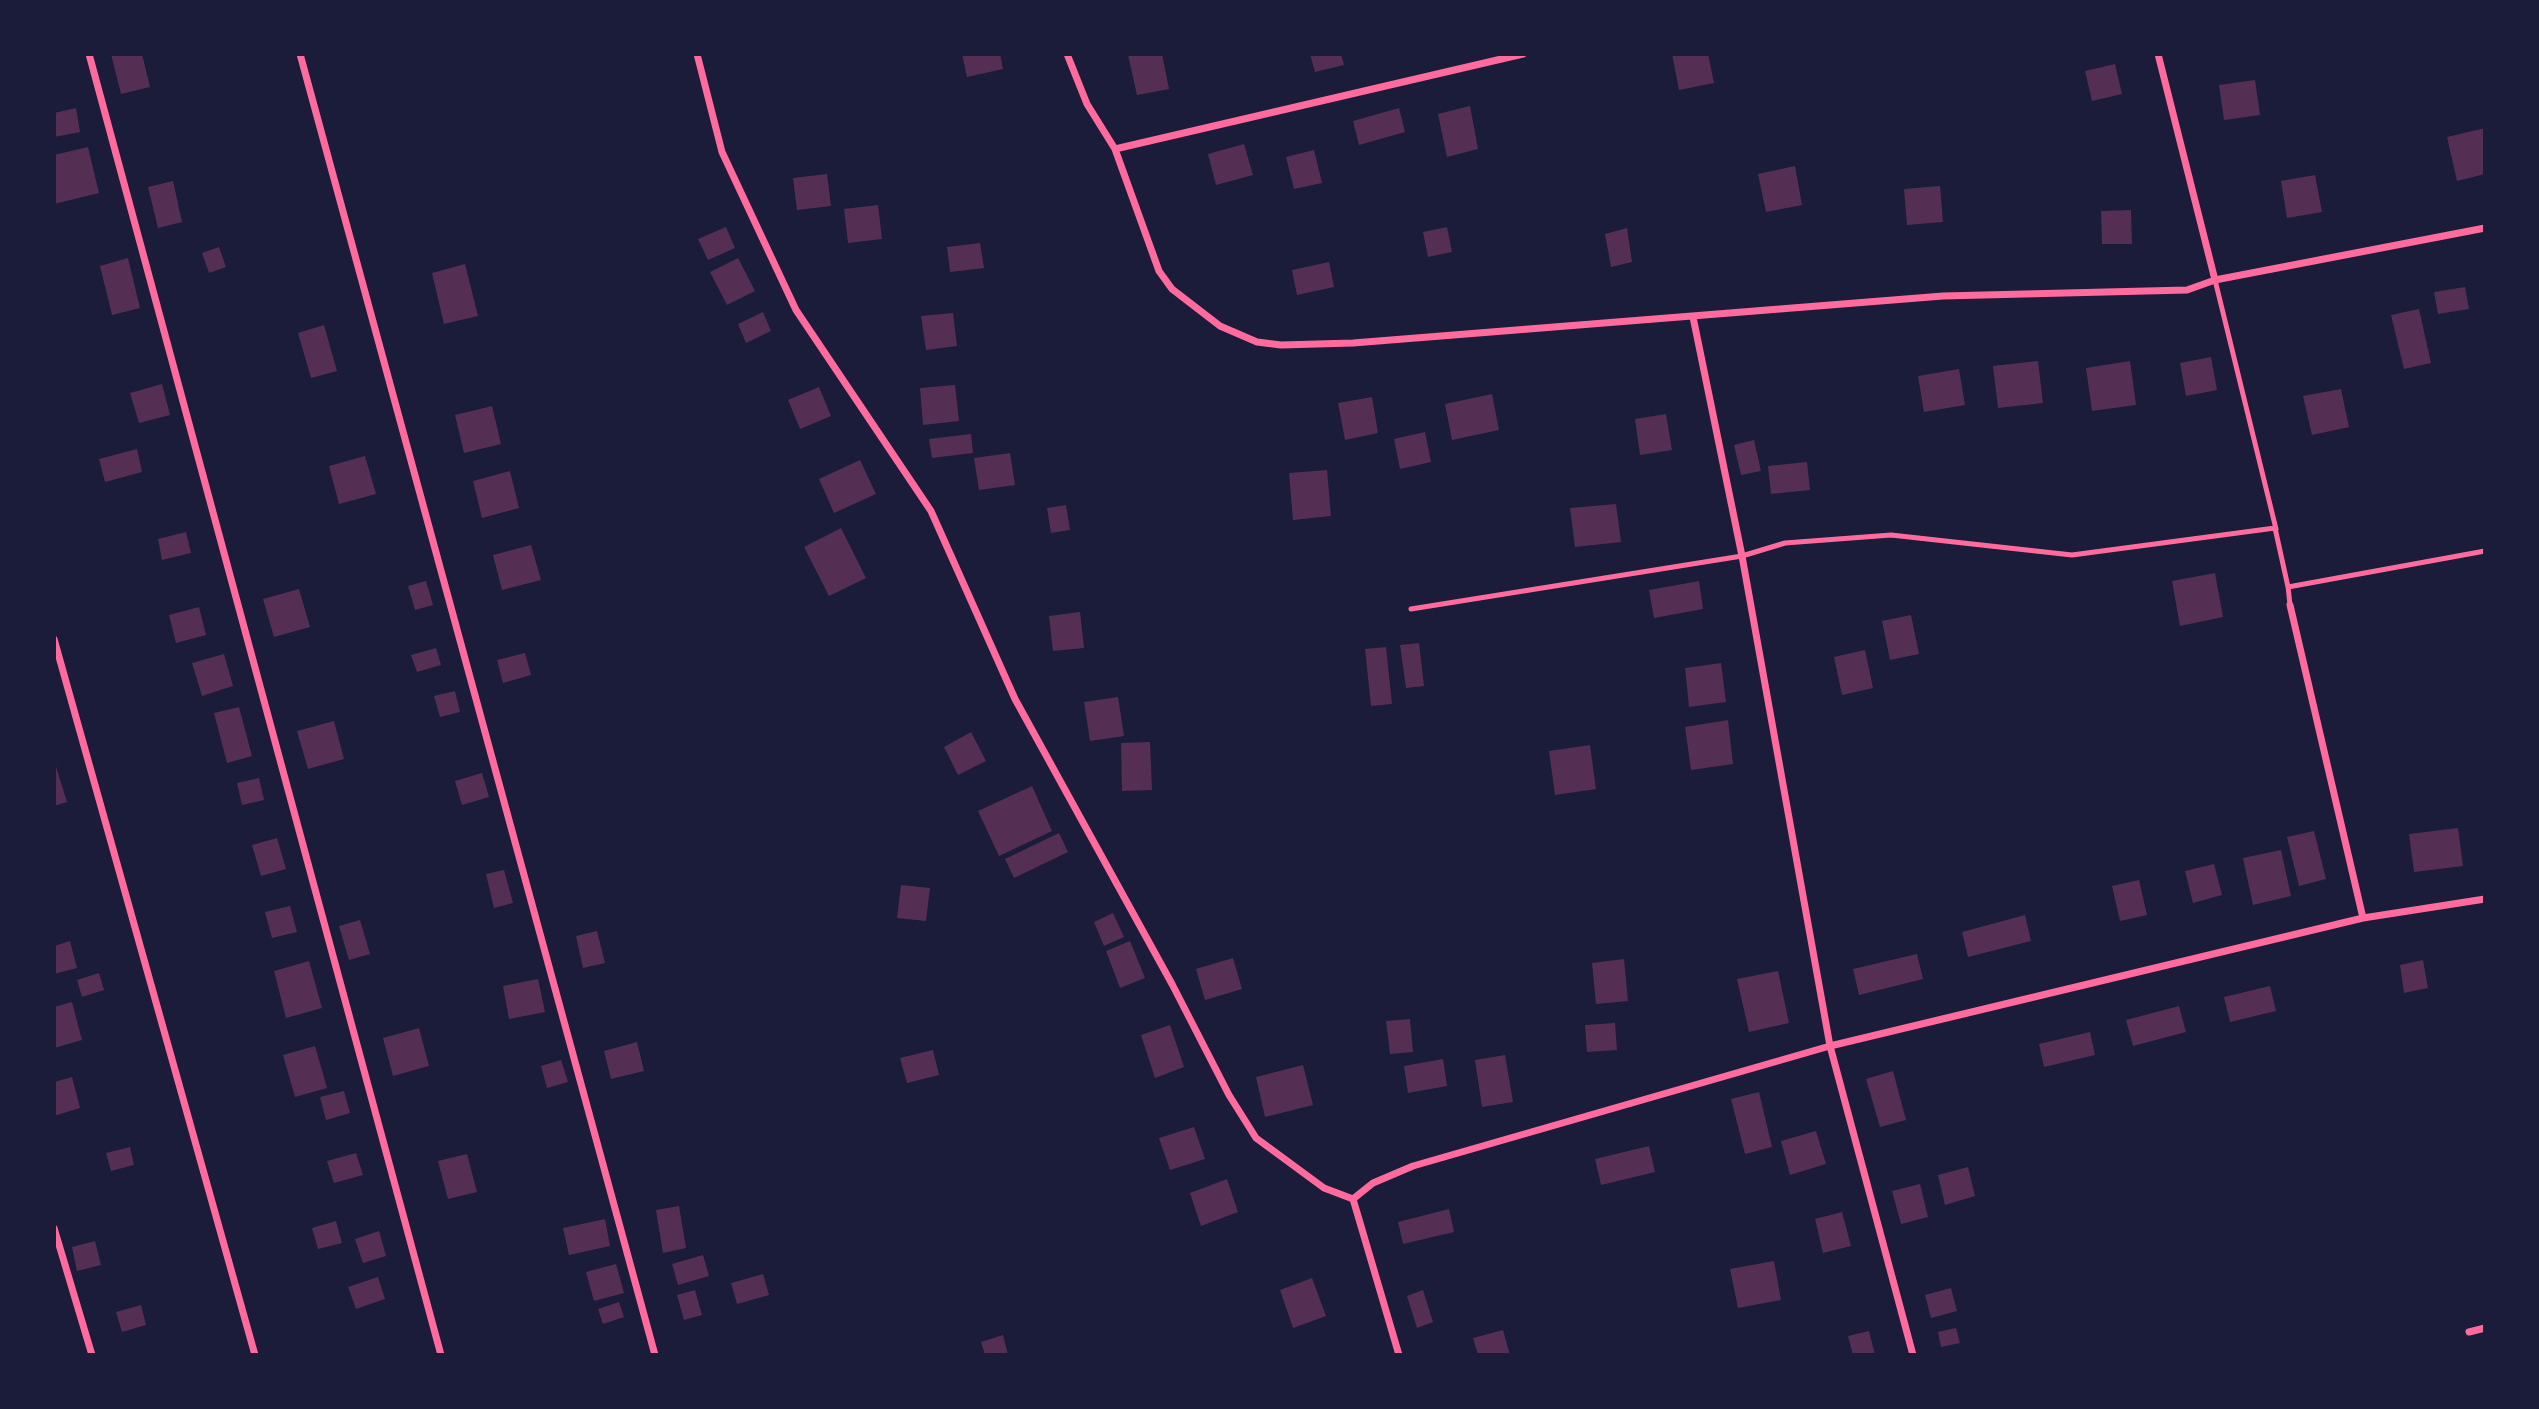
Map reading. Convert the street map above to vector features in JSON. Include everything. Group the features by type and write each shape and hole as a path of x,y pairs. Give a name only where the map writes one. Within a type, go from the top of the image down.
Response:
{"street":[{"path":"89,54 440,1355"},
{"path":"300,54 655,1355"},
{"path":"696,54 722,152 796,310 931,511 1016,699 1172,984 1229,1095 1256,1138 1324,1188 1353,1199"},
{"path":"1067,54 1087,104 1115,149 1159,271 1172,289 1220,326 1257,341 1281,345 1353,343 1943,296 2187,290 2215,280 2485,228"},
{"path":"1115,149 1523,54"},
{"path":"2158,54 2215,280"},
{"path":"1693,317 1742,556 1830,1046 1913,1355"},
{"path":"2290,605 2363,918"},
{"path":"54,639 255,1355"},
{"path":"1353,1199 1373,1183 1413,1166 1830,1046 2363,918 2485,900"},
{"path":"1353,1199 1399,1355"},
{"path":"54,1228 92,1355"},
{"path":"2469,1332 2485,1328"}],"lane":[{"path":"2215,280 2276,528 2290,605"},
{"path":"1411,609 1742,556 1785,542 1891,535 2072,555 2276,528"},
{"path":"2288,587 2485,551"}],"building":[{"path":"111,54 142,54 150,87 121,94"},
{"path":"962,54 1000,54 1003,69 967,77"},
{"path":"1162,54 1169,89 1137,95 1128,55"},
{"path":"1310,54 1341,54 1344,65 1315,72"},
{"path":"1672,54 1708,54 1714,83 1679,90"},
{"path":"2115,64 2122,94 2092,101 2085,71"},
{"path":"2255,80 2260,115 2224,120 2219,85"},
{"path":"1470,106 1478,149 1447,157 1438,114"},
{"path":"76,108 80,132 54,137 54,113"},
{"path":"1399,108 1405,132 1359,145 1353,121"},
{"path":"2485,128 2485,174 2457,181 2447,137"},
{"path":"1244,144 1253,175 1216,185 1208,154"},
{"path":"88,147 99,193 54,204 54,155"},
{"path":"1314,150 1322,183 1294,189 1286,157"},
{"path":"1795,166 1802,205 1766,212 1758,174"},
{"path":"827,174 831,206 797,210 793,178"},
{"path":"2315,175 2322,212 2287,218 2281,181"},
{"path":"173,181 182,222 158,228 148,187"},
{"path":"1940,186 1943,222 1907,225 1904,189"},
{"path":"878,205 882,239 848,243 844,209"},
{"path":"2131,210 2132,244 2102,244 2101,211"},
{"path":"726,227 735,248 708,260 698,239"},
{"path":"1447,227 1452,252 1428,257 1423,232"},
{"path":"1627,228 1632,262 1611,267 1605,234"},
{"path":"980,243 984,268 950,272 947,247"},
{"path":"219,247 226,267 209,273 202,253"},
{"path":"128,258 140,308 112,315 100,266"},
{"path":"738,258 755,291 727,305 710,272"},
{"path":"1329,262 1334,287 1297,295 1292,270"},
{"path":"465,264 478,316 444,324 432,273"},
{"path":"2465,287 2469,309 2438,314 2434,292"},
{"path":"2419,309 2431,363 2404,369 2391,315"},
{"path":"763,312 771,331 746,343 738,324"},
{"path":"953,313 957,346 926,350 921,316"},
{"path":"324,325 337,371 311,378 298,333"},
{"path":"2211,357 2217,390 2186,396 2180,363"},
{"path":"2038,361 2043,403 1998,408 1993,366"},
{"path":"2130,361 2136,405 2092,411 2086,368"},
{"path":"1959,369 1965,405 1924,412 1918,376"},
{"path":"162,384 170,415 139,423 130,393"},
{"path":"955,385 959,421 923,425 920,388"},
{"path":"819,387 831,416 800,429 788,400"},
{"path":"2341,389 2349,427 2312,435 2303,396"},
{"path":"1492,394 1499,430 1452,440 1445,404"},
{"path":"1372,397 1378,433 1345,440 1338,403"},
{"path":"492,406 501,444 464,453 455,415"},
{"path":"1666,414 1672,450 1640,455 1635,419"},
{"path":"1425,432 1431,462 1400,469 1394,439"},
{"path":"971,434 973,453 932,458 929,439"},
{"path":"1754,440 1761,471 1741,475 1734,445"},
{"path":"137,449 142,472 105,482 99,459"},
{"path":"1010,453 1015,485 979,490 974,458"},
{"path":"365,456 376,494 339,504 329,466"},
{"path":"860,460 876,494 834,513 819,479"},
{"path":"1807,462 1810,490 1771,494 1768,466"},
{"path":"1327,470 1331,516 1293,520 1289,473"},
{"path":"510,471 519,508 482,518 473,481"},
{"path":"1616,504 1621,542 1575,547 1570,508"},
{"path":"1066,505 1070,530 1051,533 1047,508"},
{"path":"841,528 866,578 829,596 804,547"},
{"path":"186,532 191,553 162,560 158,539"},
{"path":"531,545 541,580 502,590 493,555"},
{"path":"2215,573 2223,617 2180,626 2172,581"},
{"path":"426,581 433,605 415,610 408,586"},
{"path":"1699,581 1703,609 1654,618 1649,590"},
{"path":"299,589 310,627 274,637 263,599"},
{"path":"199,607 206,635 176,643 169,615"},
{"path":"1080,612 1084,648 1053,651 1049,616"},
{"path":"1911,615 1919,654 1890,660 1882,621"},
{"path":"1419,643 1424,686 1406,688 1400,645"},
{"path":"1386,647 1392,704 1371,706 1365,649"},
{"path":"436,648 441,665 417,672 411,655"},
{"path":"1865,650 1873,688 1842,695 1834,657"},
{"path":"525,653 531,675 503,683 497,660"},
{"path":"224,654 233,686 202,696 192,663"},
{"path":"1721,663 1726,702 1689,707 1685,668"},
{"path":"455,691 460,712 440,717 434,696"},
{"path":"1118,697 1124,736 1090,741 1084,702"},
{"path":"239,707 252,756 227,763 214,713"},
{"path":"1728,720 1733,764 1691,770 1685,727"},
{"path":"334,721 344,759 308,769 297,731"},
{"path":"971,732 986,761 958,775 944,747"},
{"path":"1150,742 1152,790 1122,791 1121,743"},
{"path":"1590,745 1596,789 1555,795 1549,751"},
{"path":"54,760 67,802 54,806"},
{"path":"482,773 489,797 462,805 455,781"},
{"path":"259,778 264,800 242,805 237,783"},
{"path":"1032,786 1052,831 999,856 978,811"},
{"path":"2458,828 2463,866 2414,872 2409,834"},
{"path":"2314,831 2326,879 2299,886 2287,837"},
{"path":"1059,833 1068,852 1014,878 1005,859"},
{"path":"277,838 286,869 261,876 252,845"},
{"path":"2281,850 2291,896 2253,905 2243,858"},
{"path":"2214,864 2222,895 2193,903 2185,871"},
{"path":"504,870 513,903 494,908 486,874"},
{"path":"2139,880 2147,915 2120,921 2112,886"},
{"path":"901,885 930,888 926,921 897,918"},
{"path":"290,906 297,932 272,938 265,912"},
{"path":"1113,913 1124,937 1104,946 1094,922"},
{"path":"2025,915 2031,941 1968,957 1962,932"},
{"path":"360,920 370,954 349,960 339,926"},
{"path":"597,931 605,963 583,968 576,936"},
{"path":"70,941 77,968 54,974 54,946"},
{"path":"1130,941 1145,978 1120,988 1106,951"},
{"path":"1917,954 1923,979 1859,995 1853,969"},
{"path":"1233,958 1242,989 1205,1000 1196,969"},
{"path":"1624,959 1628,1001 1596,1004 1592,963"},
{"path":"2423,960 2428,988 2404,993 2400,965"},
{"path":"309,961 322,1008 286,1018 274,971"},
{"path":"1778,971 1789,1023 1749,1032 1737,979"},
{"path":"99,973 104,990 82,997 77,980"},
{"path":"538,979 545,1012 509,1019 503,986"},
{"path":"2270,986 2276,1011 2230,1022 2224,997"},
{"path":"72,1002 82,1040 54,1048 54,1007"},
{"path":"2179,1006 2186,1032 2133,1046 2126,1020"},
{"path":"1410,1019 1413,1052 1390,1054 1386,1021"},
{"path":"1615,1023 1617,1050 1587,1052 1585,1025"},
{"path":"1170,1025 1184,1067 1155,1078 1141,1035"},
{"path":"419,1028 429,1066 393,1076 383,1038"},
{"path":"2090,1032 2095,1055 2044,1067 2039,1044"},
{"path":"637,1042 644,1071 611,1079 604,1051"},
{"path":"315,1046 327,1088 295,1097 283,1055"},
{"path":"933,1050 939,1075 907,1083 900,1058"},
{"path":"1505,1055 1513,1102 1482,1107 1475,1060"},
{"path":"1443,1059 1447,1086 1408,1093 1404,1066"},
{"path":"561,1060 568,1082 547,1088 541,1066"},
{"path":"1303,1065 1313,1105 1265,1117 1256,1077"},
{"path":"1893,1071 1906,1120 1880,1127 1866,1079"},
{"path":"72,1077 80,1108 54,1116 54,1082"},
{"path":"344,1091 350,1113 326,1120 320,1097"},
{"path":"1759,1092 1772,1147 1745,1154 1731,1099"},
{"path":"1194,1127 1205,1159 1170,1170 1159,1138"},
{"path":"1816,1131 1826,1164 1790,1175 1781,1141"},
{"path":"1649,1146 1655,1172 1601,1185 1595,1159"},
{"path":"130,1147 134,1165 111,1171 106,1153"},
{"path":"356,1153 363,1175 334,1183 327,1161"},
{"path":"467,1154 477,1192 448,1199 438,1161"},
{"path":"1968,1167 1975,1196 1945,1205 1938,1175"},
{"path":"1227,1179 1238,1212 1201,1226 1190,1193"},
{"path":"1920,1184 1928,1217 1901,1224 1892,1191"},
{"path":"679,1206 686,1248 663,1253 656,1210"},
{"path":"1449,1209 1454,1232 1403,1244 1398,1222"},
{"path":"1842,1212 1851,1246 1823,1253 1815,1219"},
{"path":"605,1219 610,1246 569,1255 563,1228"},
{"path":"336,1221 342,1243 318,1249 312,1228"},
{"path":"379,1231 386,1256 363,1263 355,1239"},
{"path":"95,1241 101,1265 77,1271 72,1247"},
{"path":"703,1255 709,1276 678,1285 672,1264"},
{"path":"1774,1261 1781,1300 1738,1308 1730,1269"},
{"path":"616,1264 624,1293 594,1301 586,1272"},
{"path":"763,1274 769,1295 737,1304 731,1283"},
{"path":"378,1277 385,1299 356,1309 348,1287"},
{"path":"1312,1278 1326,1316 1293,1328 1280,1290"},
{"path":"1951,1288 1957,1311 1931,1318 1925,1295"},
{"path":"695,1290 702,1315 684,1320 677,1295"},
{"path":"1423,1290 1433,1322 1417,1328 1407,1296"},
{"path":"619,1302 624,1317 603,1324 598,1309"},
{"path":"141,1305 146,1325 122,1332 116,1312"},
{"path":"1956,1328 1960,1343 1941,1347 1938,1332"},
{"path":"1503,1330 1510,1355 1478,1355 1473,1338"},
{"path":"1869,1331 1875,1355 1853,1355 1848,1336"},
{"path":"1003,1335 1008,1355 985,1355 981,1342"}]}
